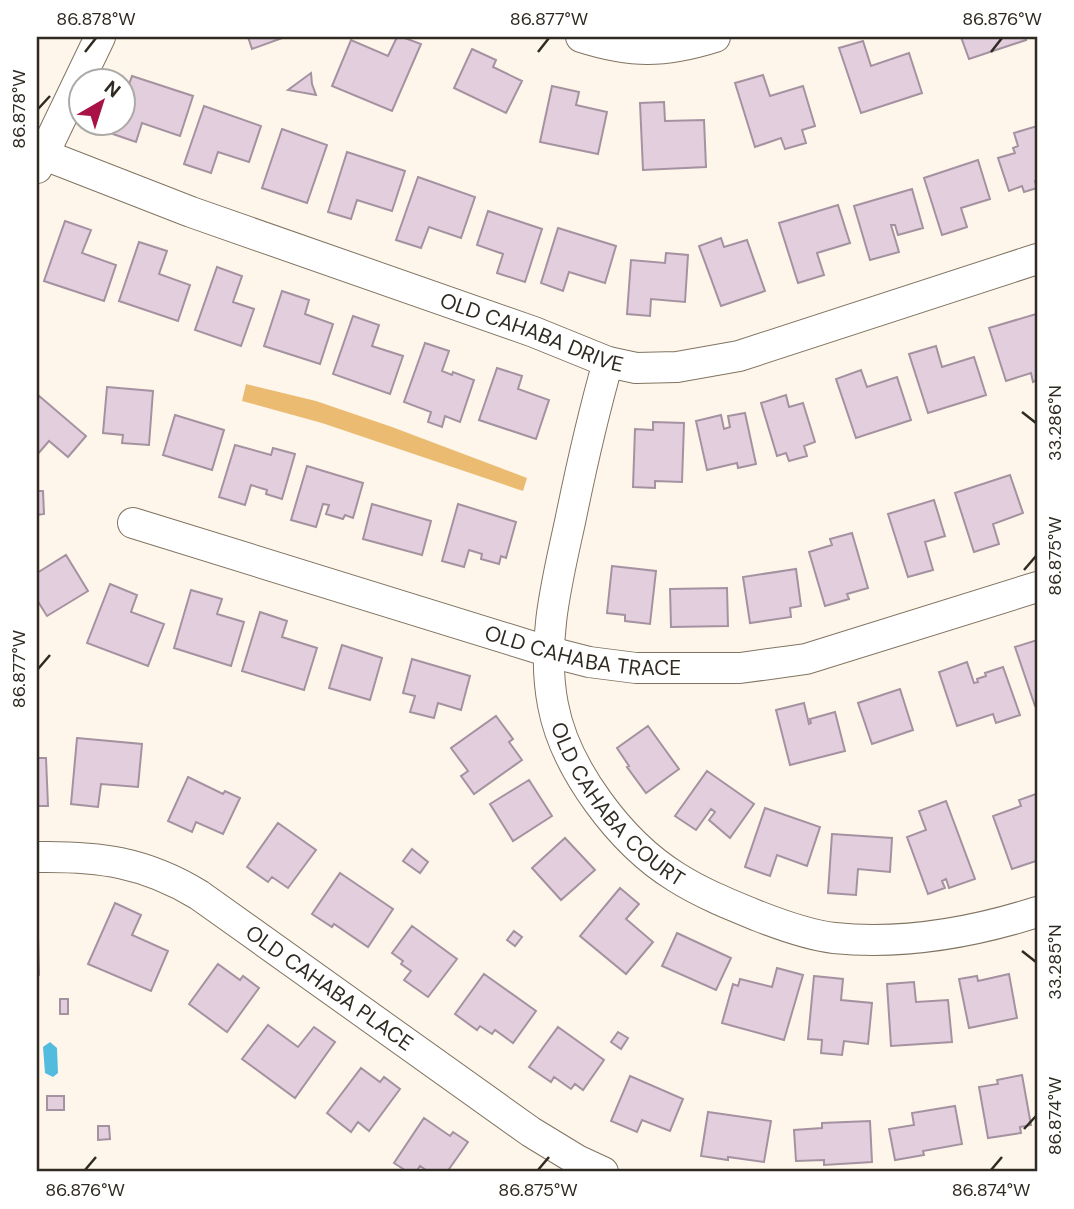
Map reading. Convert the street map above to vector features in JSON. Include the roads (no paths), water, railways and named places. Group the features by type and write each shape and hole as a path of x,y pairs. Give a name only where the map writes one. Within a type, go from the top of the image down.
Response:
{"street":[{"path":"39,159 100,37"},
{"path":"581,37 646,51 715,37"},
{"name":"OLD CAHABA DRIVE","path":"39,159 534,332 608,362 636,368 677,367 739,356 1037,259"},
{"name":"OLD CAHABA COURT","path":"608,362 590,425 553,599 550,631 552,704 558,729 578,771 603,808 624,832 676,877 741,909 779,924 832,937 880,940 928,938 977,929 1037,912"},
{"name":"OLD CAHABA TRACE","path":"133,523 550,652 589,662 636,668 740,668 806,659 1037,587"},
{"name":"OLD CAHABA PLACE","path":"37,857 106,859 172,878 531,1132 577,1160 603,1172"}],"water":[{"path":"50,1042 57,1048 58,1073 53,1077 45,1073 43,1047"}]}
